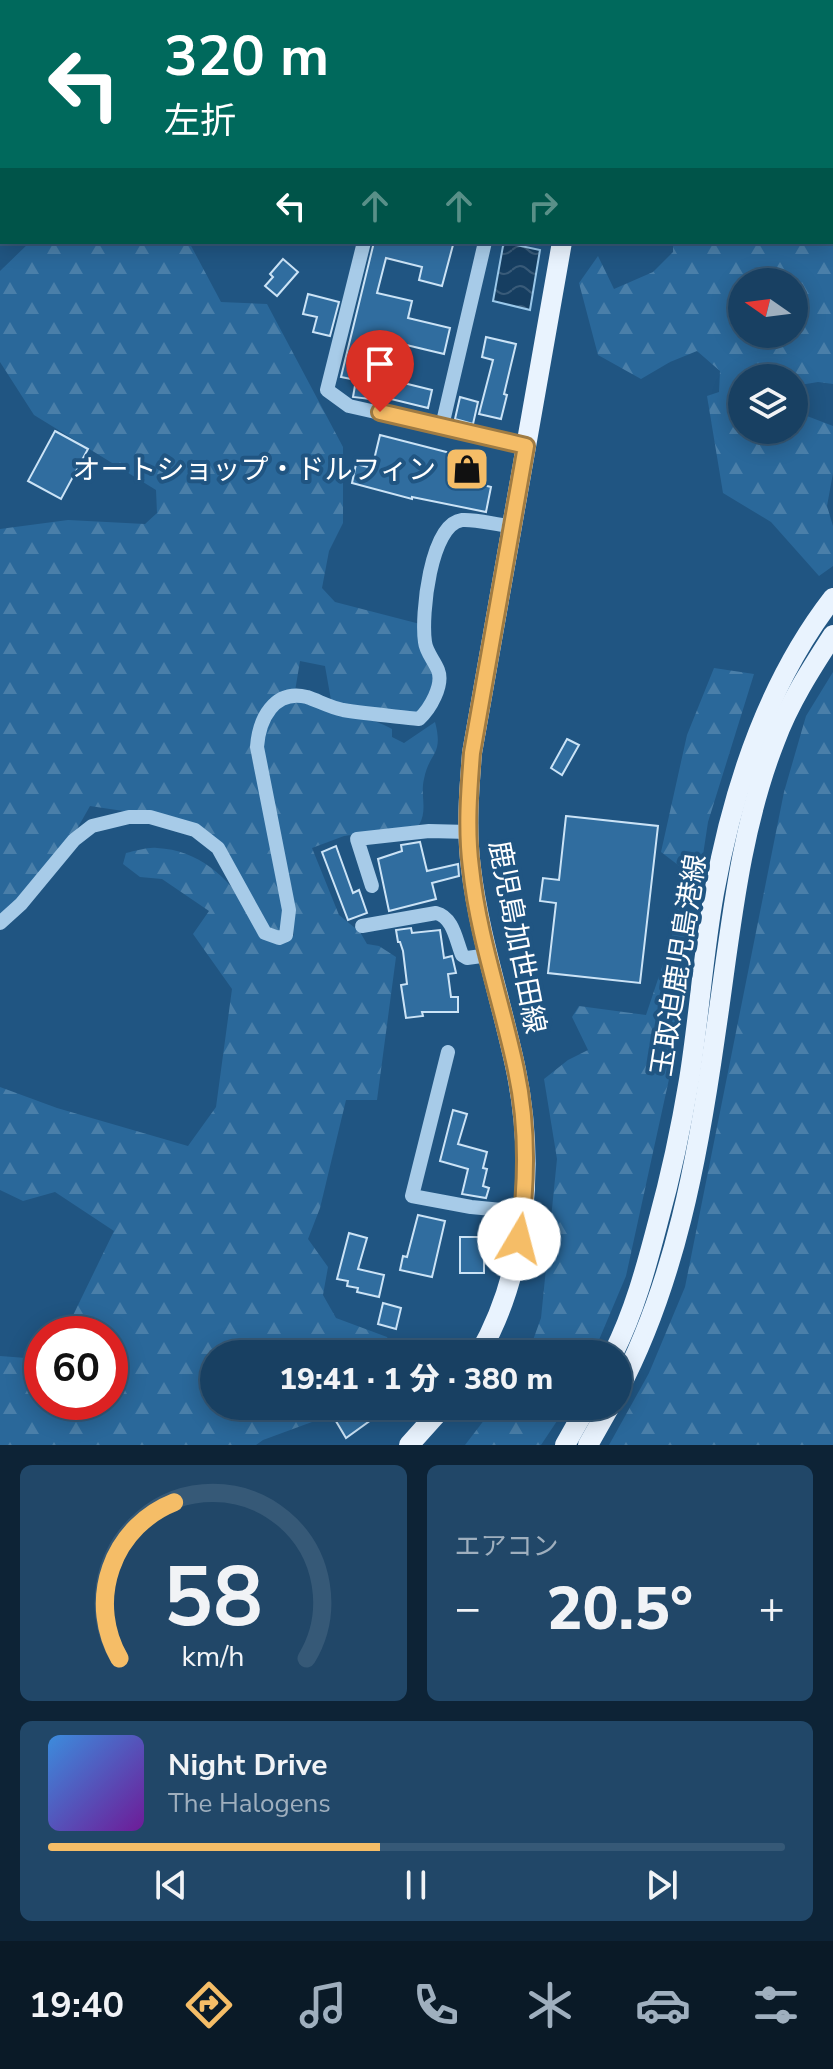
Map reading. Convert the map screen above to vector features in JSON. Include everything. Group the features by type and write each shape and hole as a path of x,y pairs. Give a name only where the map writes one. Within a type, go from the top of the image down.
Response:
{"main road":[{"name":"鹿児島加世田線","path":"486,1340 500,1311 515,1259 523,1212 525,1148 517,1074 471,868 468,801 472,753 562,244"},
{"name":"玉取迫鹿児島港線","path":"620,1340 644,1276 680,1131 714,893 732,811 765,713 783,674 833,598"},
{"name":"玉取迫鹿児島港線","path":"632,1361 645,1334 672,1252 693,1162 715,1040 735,895 751,819 784,720 802,683 833,635"},
{"path":"409,1445 431,1420"},
{"path":"565,1445 579,1420"},
{"path":"588,1445 602,1420"}],"street":[{"path":"364,244 327,390 349,406 526,446"},
{"path":"442,426 485,244"},
{"path":"0,923 21,904 74,840 92,826 129,817 150,817 195,830 218,848 265,933 279,938 286,935 289,910 257,747 264,715 280,699 296,696 343,710 419,719 430,707 439,680 425,642 430,578 442,534 450,525 461,520 511,526"},
{"path":"372,886 357,839 429,831 469,832"},
{"path":"362,926 443,914 448,919 462,955 467,958 489,955"},
{"path":"448,1052 412,1196 471,1207 523,1212"}],"green space":[{"path":"28,244 190,244 221,302 267,304 343,447 343,523 329,551 322,588 335,602 420,624 432,660 434,683 425,704 415,714 338,704 331,700 325,666 300,661 295,691 256,721 251,754 273,843 284,911 281,930 276,934 270,931 220,845 130,812 90,806 73,836 0,918 0,529 68,520 145,524 157,513 156,490 34,415 0,362 0,271"},
{"path":"673,244 833,244 833,384 808,384 808,364 728,364 728,444 808,444 808,416 833,426 833,473 827,506 833,526 833,566 819,576 771,522 723,493 707,396 719,392 720,371 697,351 641,379 598,355 579,283 598,256 614,289 653,272 673,252"},
{"path":"714,668 754,674 708,822 669,1079 626,1276 599,1340 533,1340 541,1318 557,1159 544,1079 568,1060 588,1050 572,1017 579,1006 646,1015 671,940 686,871 661,852 687,735"},
{"path":"833,672 833,1445 609,1445 623,1420 632,1420 632,1404 649,1373 685,1287 784,792 806,716"},
{"path":"304,701 373,721 392,729 392,737 404,743 435,722 437,733 437,748 424,779 423,814 419,825 344,836 312,848 339,915 360,932 367,944 379,946 396,957 377,1100 346,1100 320,1208 308,1239 328,1267 323,1295 336,1318 388,1340 200,1340 200,1420 314,1420 256,1445 0,1445 0,1356 24,1358 24,1420 128,1420 128,1316 73,1316 114,1231 55,1192 23,1201 0,1190 0,1087 57,1108 188,1146 216,1107 232,989 193,934 209,911 162,879 140,877 123,864 126,853 145,849 157,848 186,854 210,867 231,886 269,939 280,945 294,935 283,857 265,772 263,728 284,702"},
{"path":"484,1420 558,1420 541,1445 465,1445"}],"water":[{"path":"512,244 540,250 530,310 493,301 503,246"}],"building":[{"path":"374,244 453,245 442,286 419,280 422,267 386,258 377,293 412,301 408,318 450,328 444,354 402,344 400,349 366,341 359,372 432,390 428,408 387,398 387,401 353,397 356,380 341,377"},
{"path":"283,259 298,272 277,296 265,286 273,277 270,274"},
{"path":"308,294 339,302 330,336 313,332 317,317 303,314"},
{"path":"486,337 516,344 501,419 479,414 493,360 482,357"},
{"path":"460,397 478,402 473,424 455,419"},
{"path":"55,431 88,449 61,499 28,481"},
{"path":"380,435 458,455 459,450 483,455 476,483 491,487 486,512 412,499 352,483 356,464 372,468"},
{"path":"567,739 579,745 562,775 551,768"},
{"path":"566,816 658,826 640,983 548,973 556,903 540,901 543,878 559,880"},
{"path":"420,842 427,871 458,864 459,876 432,883 436,899 389,911 378,859 402,851 401,845"},
{"path":"336,846 353,893 359,890 367,913 348,920 322,852"},
{"path":"411,928 412,933 440,930 444,958 452,956 456,973 448,974 451,997 458,997 458,1012 422,1012 423,1016 406,1018 401,985 407,984 403,951 396,930"},
{"path":"453,1110 467,1114 458,1144 487,1152 483,1168 487,1169 483,1186 489,1188 486,1198 462,1194 468,1169 440,1161"},
{"path":"418,1215 445,1221 432,1277 400,1270 403,1256 407,1257"},
{"path":"349,1233 367,1238 358,1269 384,1275 379,1297 357,1292 358,1288 347,1286 348,1281 337,1279"},
{"path":"460,1237 484,1237 484,1273 460,1273"},
{"path":"383,1303 401,1308 396,1329 378,1324"},
{"path":"335,1420 371,1420 346,1438"}],"place":[{"name":"オートショップ・ドルフィン","path":"467,469"}],"route":[{"path":"380,412 526,446 472,753 468,801 471,868 517,1074 525,1148 525,1198 519,1239"}]}
